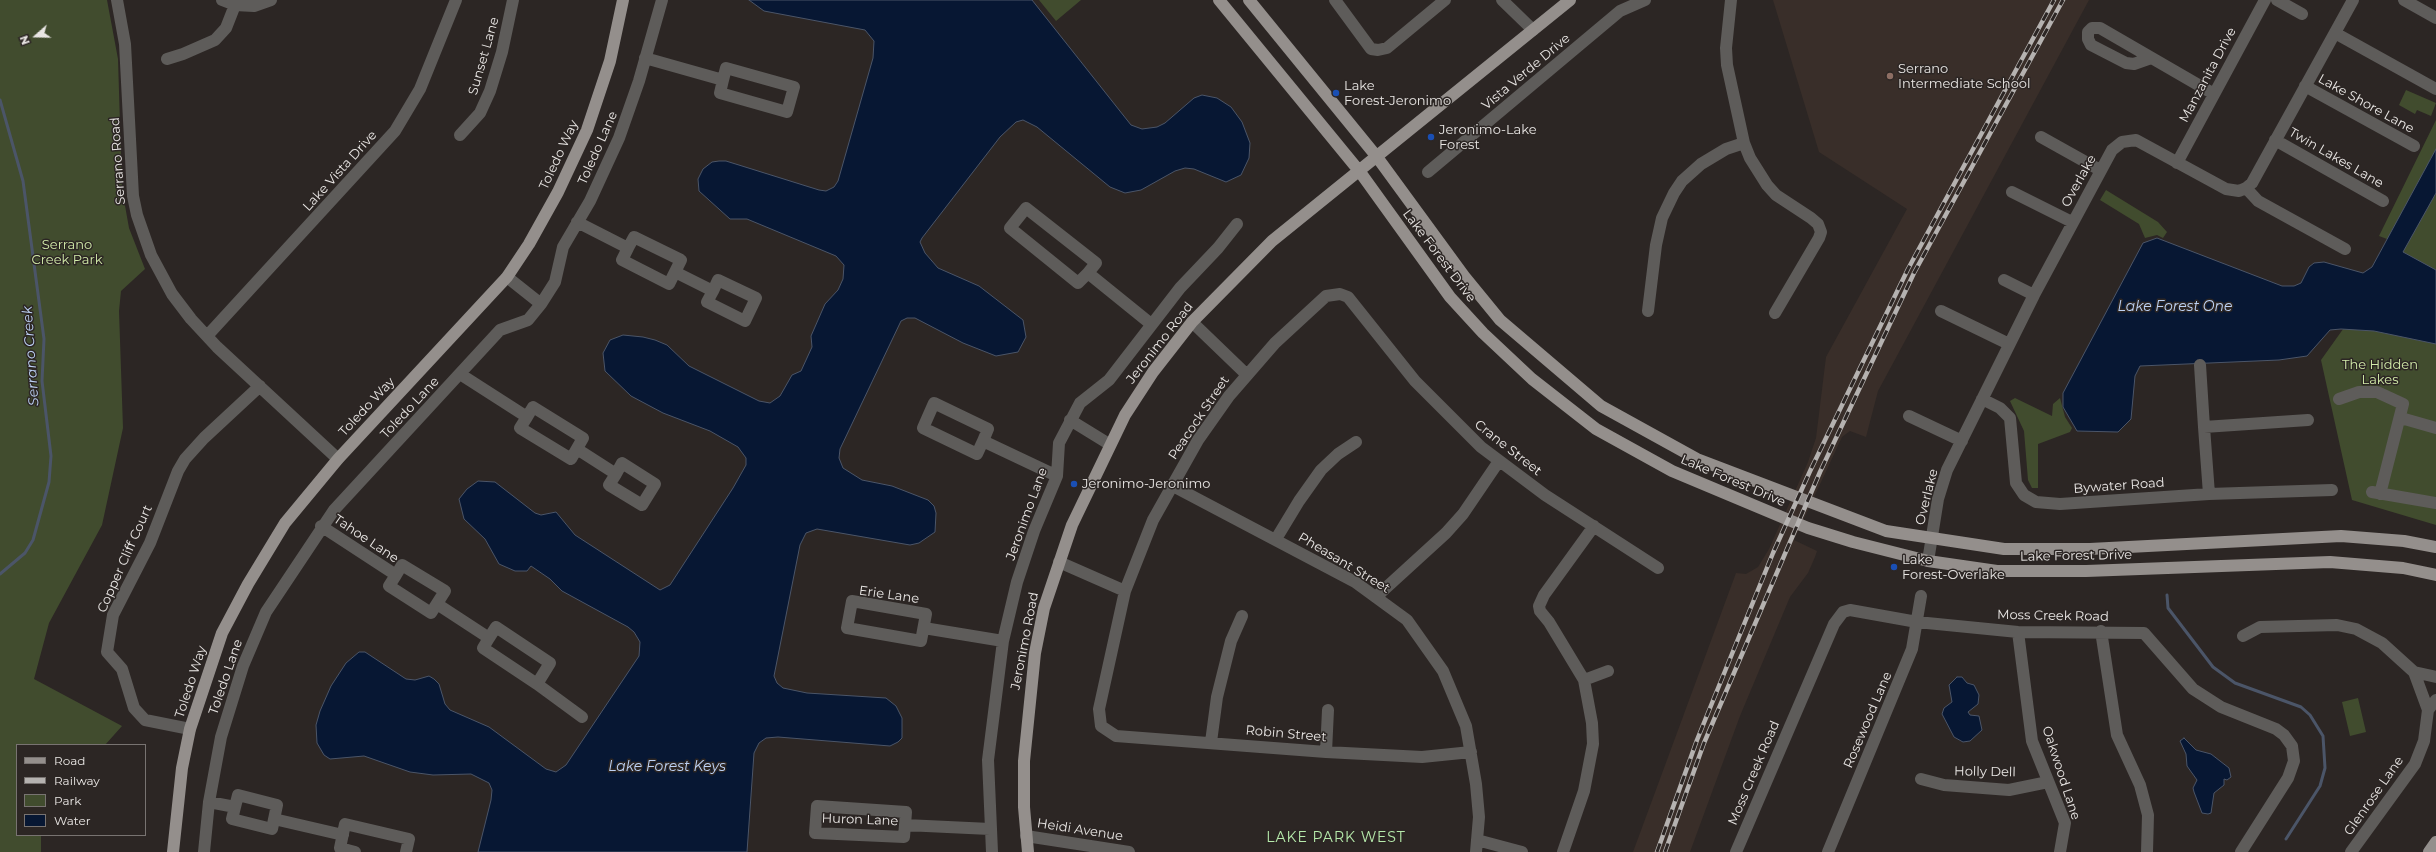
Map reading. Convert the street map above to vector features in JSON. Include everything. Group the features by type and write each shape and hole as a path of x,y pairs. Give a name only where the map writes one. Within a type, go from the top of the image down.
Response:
{"main road":[{"name":"Toledo Way","path":"173,852 179,792 190,729 222,633 248,584 285,523 338,459 507,277 558,192 587,130 610,61 623,0"},
{"name":"Lake Forest Drive","path":"1219,0 1360,172 1450,297 1532,379 1596,429 1672,471 1808,528 1928,561 1997,570 2079,571 2330,562 2403,568 2436,575"},
{"name":"Lake Forest Drive","path":"1249,0 1377,157 1464,276 1500,320 1601,406 1697,459 1886,531 1931,540 2004,549 2074,549 2341,536 2404,541 2436,547"},
{"name":"Jeronimo Road","path":"1028,852 1026,836 1024,760 1028,704 1035,653 1044,608 1072,526 1109,444 1148,378 1192,322 1272,241 1360,172 1570,0"},
{"path":"2429,852 2436,842"}],"street":[{"name":"Serrano Road","path":"116,0 125,44 130,175 137,215 161,275 191,319 207,336 338,459"},
{"path":"222,0 236,4 254,6 270,0"},
{"name":"Lake Vista Drive","path":"207,336 395,131 420,89 456,0"},
{"name":"Sunset Lane","path":"460,135 480,113 490,91 502,52 513,0"},
{"name":"Toledo Lane","path":"204,852 209,802 221,737 254,639 266,612 321,526 500,330 528,320 541,304 555,282 563,247 590,201 619,138 662,0"},
{"path":"1335,0 1371,48 1378,50 1388,48 1446,0"},
{"path":"1502,0 1533,30"},
{"name":"Vista Verde Drive","path":"1428,172 1620,11 1645,0"},
{"path":"1731,0 1726,65 1744,143 1750,158 1767,185 1776,195 1818,224 1821,232 1819,238 1775,313"},
{"name":"Manzanita Drive","path":"2177,163 2265,0"},
{"path":"2277,0 2302,14"},
{"path":"2345,248 2258,201 2246,188 2252,183 2353,0"},
{"path":"2404,0 2436,18"},
{"path":"167,59 183,54 215,40 226,28 236,4"},
{"path":"2151,58 2134,64 2126,63 2091,45 2088,39 2088,32 2092,28 2100,28 2214,94"},
{"path":"2335,33 2436,89"},
{"path":"645,58 723,80"},
{"path":"726,68 794,87 787,112 720,93 723,80 726,68"},
{"name":"Lake Shore Lane","path":"2305,86 2414,146"},
{"path":"2041,137 2100,170"},
{"name":"Overlake","path":"1928,561 1943,482 1982,399 2034,295 2100,170 2116,145 2129,140 2136,140 2226,189 2240,191 2246,188"},
{"name":"Twin Lakes Lane","path":"2275,140 2382,201"},
{"path":"1648,311 1660,224 1674,193 1682,181 1701,164 1726,149 1744,143"},
{"path":"2012,192 2072,222"},
{"path":"1026,208 1096,263 1088,273 1078,283 1010,228 1026,208"},
{"path":"577,222 628,248"},
{"name":"Jeronimo Lane","path":"992,852 988,760 1003,641 1019,575 1057,476 1058,443 1070,420 1084,399 1109,380 1151,324 1237,224"},
{"path":"634,236 681,260 669,284 622,260 628,248 634,236"},
{"path":"675,272 713,291"},
{"path":"1088,273 1151,324"},
{"path":"507,277 541,304"},
{"path":"2004,280 2034,295"},
{"name":"Peacock Street","path":"1101,726 1099,709 1125,591 1153,520 1171,485 1198,440 1246,374 1316,304 1332,294"},
{"name":"Crane Street","path":"1332,294 1340,294 1348,297 1415,381 1480,447 1545,495 1658,568"},
{"path":"1941,311 2009,344"},
{"path":"1192,322 1246,374"},
{"path":"2200,365 2209,494"},
{"path":"460,374 527,417"},
{"name":"Copper Cliff Court","path":"190,729 145,720 134,708 122,669 107,652 113,615 150,543 178,471 185,459 204,438 260,386"},
{"path":"2339,399 2359,392 2384,394 2403,404 2401,418 2376,493 2436,504"},
{"name":"Bywater Road","path":"1982,399 2005,412 2010,418 2016,482 2024,495 2036,502 2060,504 2209,494 2332,490"},
{"path":"934,403 988,429 983,441 977,454 923,428 934,403"},
{"path":"533,407 583,438 571,459 520,428 527,417 533,407"},
{"path":"1909,416 1962,441"},
{"path":"2401,418 2436,428"},
{"path":"1070,420 1109,444"},
{"path":"2204,427 2308,420"},
{"path":"983,441 1057,476"},
{"path":"1276,539 1298,501 1321,470 1338,454 1356,442"},
{"path":"577,449 616,474"},
{"path":"1377,596 1446,533 1463,514 1499,461"},
{"name":"Pheasant Street","path":"1171,485 1276,539 1377,596 1407,620 1436,658 1457,700 1466,726 1471,752 1479,817 1476,846"},
{"name":"Tahoe Lane","path":"321,526 396,575"},
{"path":"1563,852 1584,791 1593,744 1591,709 1584,680 1557,634 1540,611 1539,606 1544,595 1594,526"},
{"path":"1059,562 1125,591"},
{"name":"Tahoe Lane","path":"402,565 445,591 431,613 389,586 396,575 402,565"},
{"name":"Rosewood Lane","path":"1828,852 1907,663 1912,649 1921,596"},
{"name":"Erie Lane","path":"852,601 926,614 924,628 921,641 847,628 852,601"},
{"path":"437,604 489,638"},
{"name":"Moss Creek Road","path":"1736,852 1837,617 1843,612 1859,610 1917,622 2018,632 2101,631 2144,633 2193,689 2221,707 2276,729 2284,735 2292,746 2294,761 2288,778 2242,852"},
{"path":"1211,742 1217,697 1231,641 1242,616"},
{"name":"Glenrose Lane","path":"2243,636 2260,628 2337,625 2356,629 2377,640 2414,672 2436,677"},
{"path":"537,684 550,663 496,627 483,648 537,684 582,717"},
{"path":"924,628 1003,641"},
{"path":"2101,631 2117,735 2140,785 2148,815 2147,852"},
{"name":"Oakwood Lane","path":"2018,632 2032,741 2065,823 2060,852"},
{"path":"1584,680 1608,671"},
{"name":"Glenrose Lane","path":"2351,852 2415,764 2424,741 2428,710 2414,672"},
{"path":"2428,710 2436,700"},
{"path":"1326,752 1328,710"},
{"name":"Robin Street","path":"1101,726 1116,736 1211,742 1326,752 1422,756 1471,752"},
{"name":"Holly Dell","path":"1921,779 1944,785 2009,790 2048,782"},
{"path":"238,795 277,806 272,829 232,819 235,807 238,795"},
{"path":"209,802 235,807"},
{"name":"Huron Lane","path":"817,806 906,812 905,825 904,837 815,833 817,806"},
{"path":"274,819 342,835"},
{"path":"355,852 340,848 345,824 409,839 406,852"},
{"name":"Huron Lane","path":"905,825 990,829"},
{"name":"Heidi Avenue","path":"1026,836 1103,850 1130,852"},
{"path":"1476,846 1522,852"}],"shaded area":[{"path":"1773,0 2089,0 1878,391 1866,437 1850,431 1842,437 1794,540 1817,551 1815,557 1808,573 1790,597 1740,716 1690,852 1633,852 1736,573 1746,574 1758,567 1769,549 1808,462 1816,438 1826,357 1907,209 1819,152"}],"green space":[{"name":"Serrano Creek Park","path":"0,0 107,0 118,59 122,189 129,228 145,269 121,291 119,311 123,428 102,525 49,623 34,679 122,726 106,744 16,744 16,836 41,836 41,852 0,852"},
{"path":"1039,0 1081,0 1056,21"},
{"path":"2406,90 2436,103 2431,116 2417,110 2415,114 2399,105"},
{"name":"The Hidden Lakes","path":"2436,120 2436,525 2352,500 2321,360 2403,245 2379,236"},
{"path":"2106,190 2158,222 2167,232 2163,238 2157,235 2145,238 2139,224 2100,200"},
{"path":"2015,398 2052,416 2053,404 2060,398 2065,417 2072,428 2070,432 2038,444 2038,488 2032,488 2028,480 2024,431 2010,401"},
{"path":"2358,698 2366,732 2350,736 2342,702"}],"water":[{"name":"Lake Forest Keys","path":"749,0 1032,0 1131,125 1142,129 1157,127 1165,123 1194,98 1202,95 1217,98 1231,107 1242,122 1250,143 1249,158 1241,175 1226,182 1194,169 1185,168 1175,171 1141,190 1125,193 1110,187 1037,127 1023,120 1016,122 1000,137 922,238 920,242 925,253 938,268 979,286 1023,320 1026,337 1018,352 996,356 963,343 915,318 907,318 901,321 840,449 839,458 843,468 862,480 892,486 928,500 934,506 936,513 935,532 919,543 910,545 817,529 806,533 800,545 774,676 777,683 783,688 807,693 886,698 896,706 902,718 902,738 898,742 890,746 778,737 766,738 759,743 754,753 747,852 478,852 491,800 492,790 489,783 471,774 433,775 410,772 364,756 330,759 324,755 317,743 316,725 320,711 331,686 346,663 359,652 365,652 406,679 415,680 429,676 434,679 439,684 445,704 450,710 489,727 546,769 556,772 566,765 639,656 640,642 634,632 628,627 562,591 550,579 531,566 527,571 515,571 499,564 485,539 464,519 459,499 467,489 478,481 495,482 535,513 541,515 556,512 575,535 660,590 670,585 733,488 746,465 746,458 738,447 710,431 663,413 631,396 605,371 603,353 610,340 623,335 655,340 667,345 689,366 759,401 770,403 780,396 792,375 801,371 812,347 811,336 825,304 838,290 843,279 844,265 836,256 747,219 730,219 699,191 698,179 703,169 712,162 726,161 819,190 826,191 834,187 838,181 873,58 874,41 865,30 764,11"},
{"name":"Lake Forest One","path":"2436,149 2436,193 2403,252 2436,270 2436,344 2374,331 2341,329 2330,330 2307,356 2279,360 2140,366 2135,376 2131,419 2118,432 2077,431 2063,407 2063,393 2143,243 2157,238 2282,286 2294,286 2301,283 2309,267 2314,263 2324,262 2363,273 2372,267"},
{"path":"1957,677 1962,677 1967,683 1974,685 1979,695 1978,704 1968,712 1970,715 1979,716 1982,730 1970,741 1963,742 1954,737 1942,714 1944,708 1952,702 1949,685"},
{"path":"2184,738 2196,750 2211,754 2229,768 2231,777 2227,780 2224,779 2224,785 2214,793 2211,813 2202,813 2194,792 2193,788 2197,780 2187,766 2186,754 2180,741"}],"waterway":[{"name":"Serrano Creek","path":"0,100 23,181 44,339 42,381 51,456 49,482 33,540 25,553 0,574"},
{"path":"2167,595 2168,608 2213,667 2235,683 2301,707 2310,715 2323,736 2325,768 2320,786 2286,839"}],"railway":[{"path":"1657,852 1697,740 1773,553 1811,469 1908,269 2054,0"},
{"path":"1665,852 1704,743 1820,472 1914,273 2063,0"}],"place":[{"name":"Serrano Intermediate School","path":"1890,76"},
{"name":"Lake Forest-Jeronimo","path":"1336,93"},
{"name":"Jeronimo-Lake Forest","path":"1431,137"},
{"name":"Jeronimo-Jeronimo","path":"1074,484"},
{"name":"Lake Forest-Overlake","path":"1894,567"}],"district":[{"name":"LAKE PARK WEST","path":"1336,838"}]}
